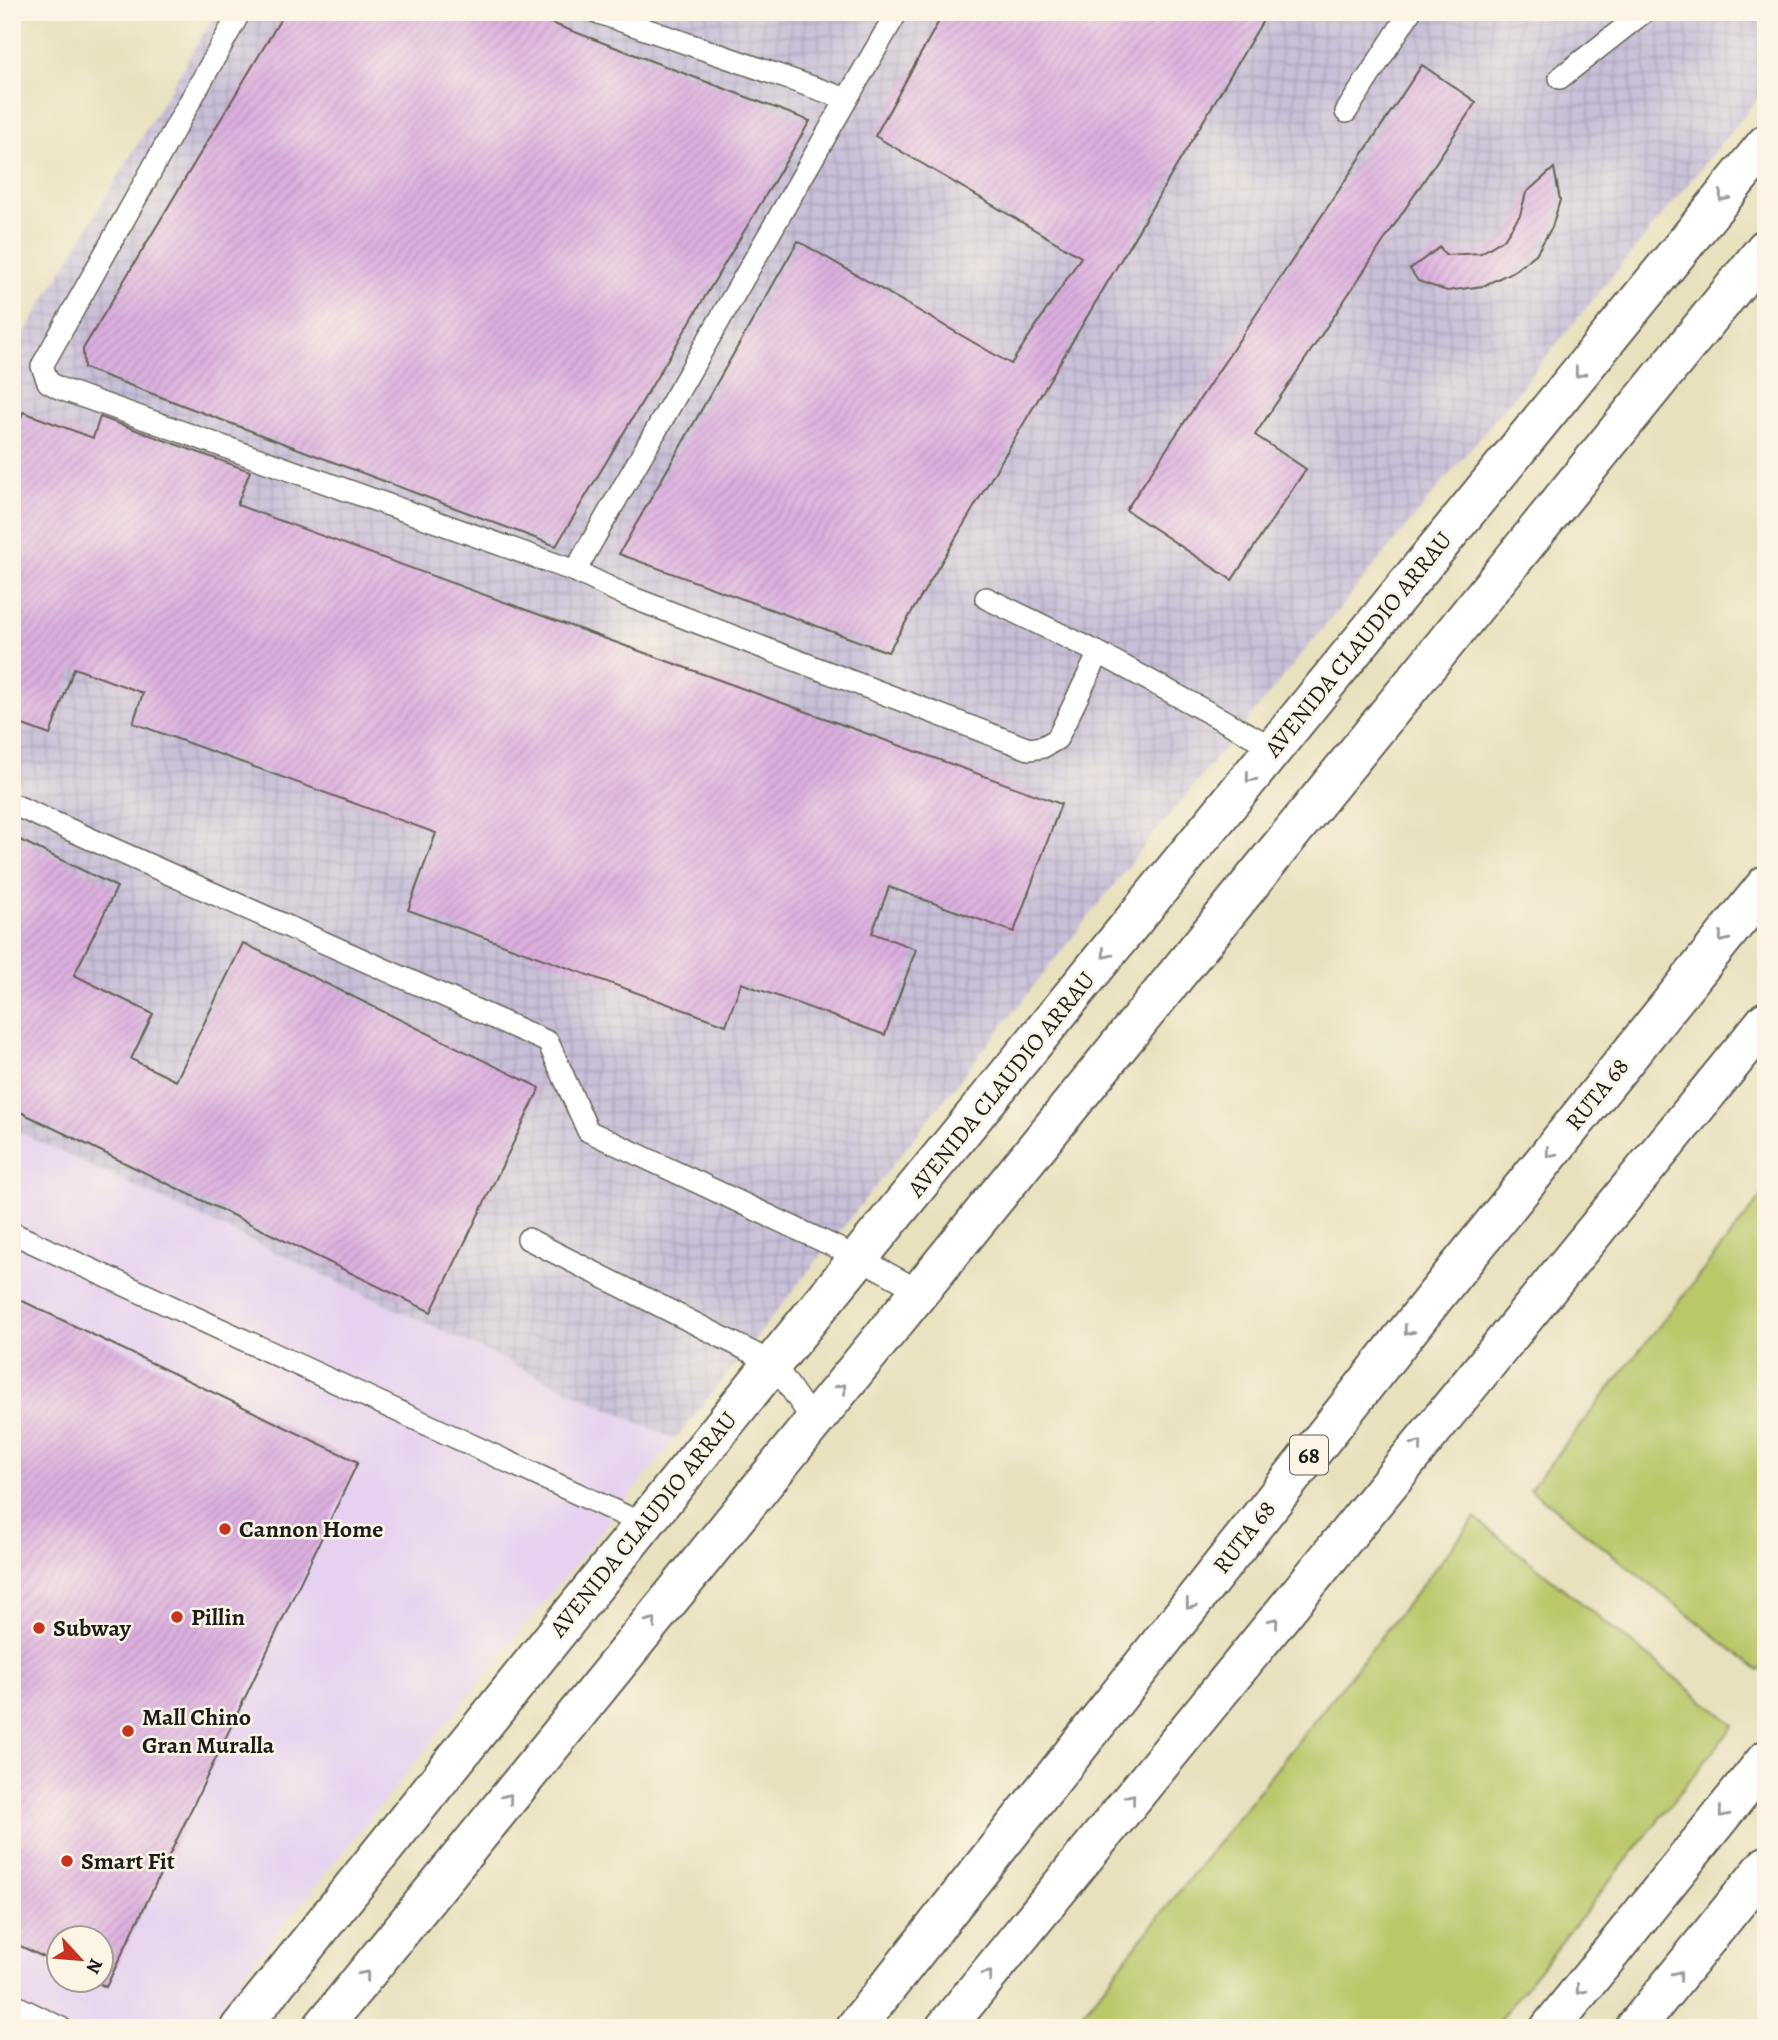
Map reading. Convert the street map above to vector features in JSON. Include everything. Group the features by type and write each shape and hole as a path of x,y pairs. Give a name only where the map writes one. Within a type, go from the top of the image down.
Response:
{"main road":[{"name":"AVENIDA CLAUDIO ARRAU","path":"240,2028 773,1363 1766,144"},
{"path":"322,2028 1766,248"},
{"name":"RUTA 68","path":"855,2028 1452,1274 1766,885"},
{"path":"945,2028 1766,1021"},
{"path":"1549,2028 1766,1760"},
{"path":"1636,2028 1766,1866"}],"lane":[{"path":"240,12 42,366 48,382 61,390 575,571 625,595 1030,749 1043,747 1057,739 1098,653"},
{"path":"596,12 847,99"},
{"path":"575,571 897,12"},
{"path":"1346,112 1410,12"},
{"path":"1559,78 1644,12"},
{"path":"986,598 1098,653 1274,748"},
{"path":"12,804 548,1042 588,1131 859,1258 920,1291"},
{"path":"12,1233 643,1524"},
{"path":"528,1239 773,1363 814,1422"},
{"path":"12,2004 61,2028"}],"shaded area":[{"path":"216,12 1766,12 1766,89 1154,834 675,1440 12,1129 12,355"},
{"path":"12,1129 675,1440 201,2028 51,2028 12,2010"}],"green space":[{"path":"1766,1191 1766,1663 1759,1671 1530,1489"},
{"path":"1475,1518 1734,1725 1493,2028 1071,2028"}],"building":[{"path":"285,12 522,12 810,121 556,546 84,368 83,349"},
{"path":"944,12 1268,12 888,652 619,554 798,241 1011,364 1081,257 875,136"},
{"path":"1422,65 1476,102 1255,435 1306,469 1232,580 1126,510"},
{"path":"1554,168 1560,200 1552,227 1536,254 1514,271 1483,286 1447,291 1418,281 1410,269 1440,247 1445,255 1481,253 1504,239 1520,215 1526,193"},
{"path":"23,412 93,438 100,417 250,471 237,505 1061,804 1014,932 889,887 872,933 916,949 885,1035 741,983 726,1025 408,910 436,833 133,723 143,693 74,668 50,735 12,721 12,441"},
{"path":"12,836 117,887 74,975 153,1014 131,1059 176,1081 243,943 540,1088 431,1312 12,1108"},
{"path":"12,1296 358,1462 116,1966 116,1924 46,1924 46,1958 12,1942"}],"place":[{"name":"Cannon Home","path":"225,1529"},
{"name":"Pillin","path":"177,1617"},
{"name":"Subway","path":"39,1628"},
{"name":"Mall Chino Gran Muralla","path":"128,1731"},
{"name":"Smart Fit","path":"67,1861"}]}
